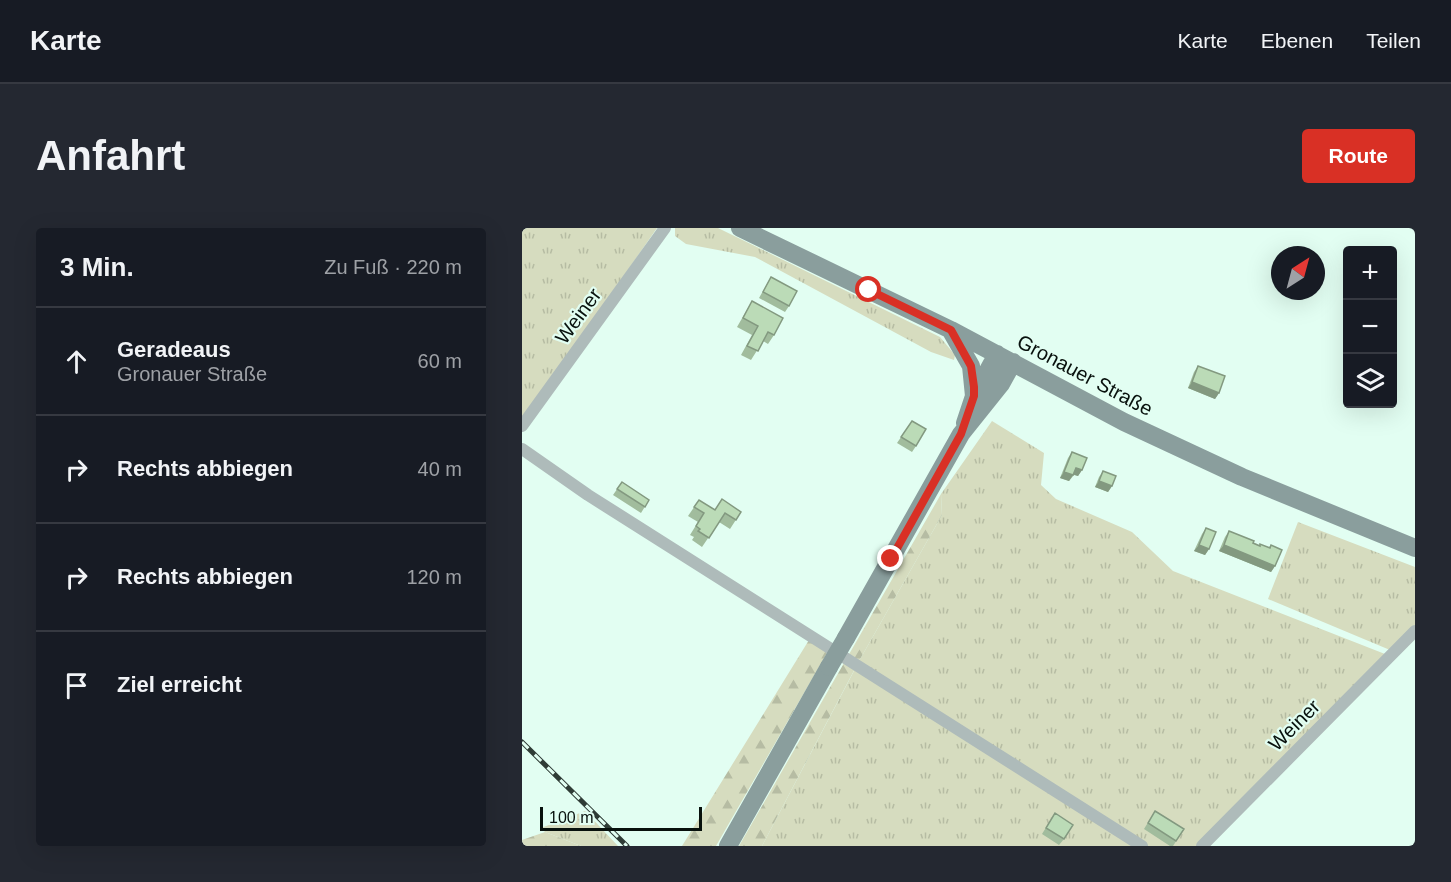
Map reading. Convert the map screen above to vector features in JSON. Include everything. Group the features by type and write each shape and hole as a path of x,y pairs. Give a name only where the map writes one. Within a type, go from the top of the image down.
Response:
{"main road":[{"name":"Gronauer Straße","path":"740,228 951,330 1124,422 1242,477 1415,548"},
{"path":"951,330 971,366 974,396"},
{"path":"961,434 974,396 1005,358"},
{"path":"728,846 961,434 1000,384 1005,358"}],"street":[{"name":"Weiner","path":"522,426 665,228"},
{"path":"522,449 598,501 1142,846"},
{"name":"Weiner","path":"1202,846 1415,631"}],"green space":[{"path":"522,228 657,228 522,423"},
{"path":"675,228 718,228 940,337 955,355 954,360 931,352 755,257 686,244 675,236"},
{"path":"992,421 1044,453 1041,485 1056,499 1132,532 1173,571 1385,654 1197,846 1145,846 859,661 942,515 941,494"},
{"path":"941,494 942,515 859,661 762,846 739,846"},
{"path":"1298,522 1415,567 1415,625 1390,650 1268,599"},
{"path":"809,640 827,653 716,846 682,846"},
{"path":"855,669 1133,846 762,846"},
{"path":"585,811 618,846 581,846 545,832 541,828"},
{"path":"545,832 581,846 522,846 522,840"}],"building":[{"path":"771,277 797,291 789,306 763,292"},
{"path":"752,301 783,318 774,335 768,332 758,351 747,346 758,326 743,318"},
{"path":"1198,366 1225,376 1219,393 1192,382"},
{"path":"912,421 926,429 916,446 901,437"},
{"path":"1072,452 1087,458 1082,470 1076,468 1073,475 1064,472"},
{"path":"1103,471 1116,476 1112,486 1099,481"},
{"path":"622,482 649,500 645,507 617,489"},
{"path":"722,499 741,512 736,520 725,513 709,538 698,531 700,529 696,526 704,513 694,507 699,500 715,510"},
{"path":"1206,528 1216,532 1209,549 1199,545"},
{"path":"1229,531 1254,541 1253,543 1260,546 1260,544 1270,548 1271,545 1282,550 1275,566 1224,545"},
{"path":"1155,811 1184,829 1176,841 1148,823"},
{"path":"1055,813 1073,825 1064,839 1046,828"}],"railway":[{"path":"522,742 627,846"}],"route":[{"path":"869,290 951,330 971,366 974,387 974,396 961,434 891,559"}]}
